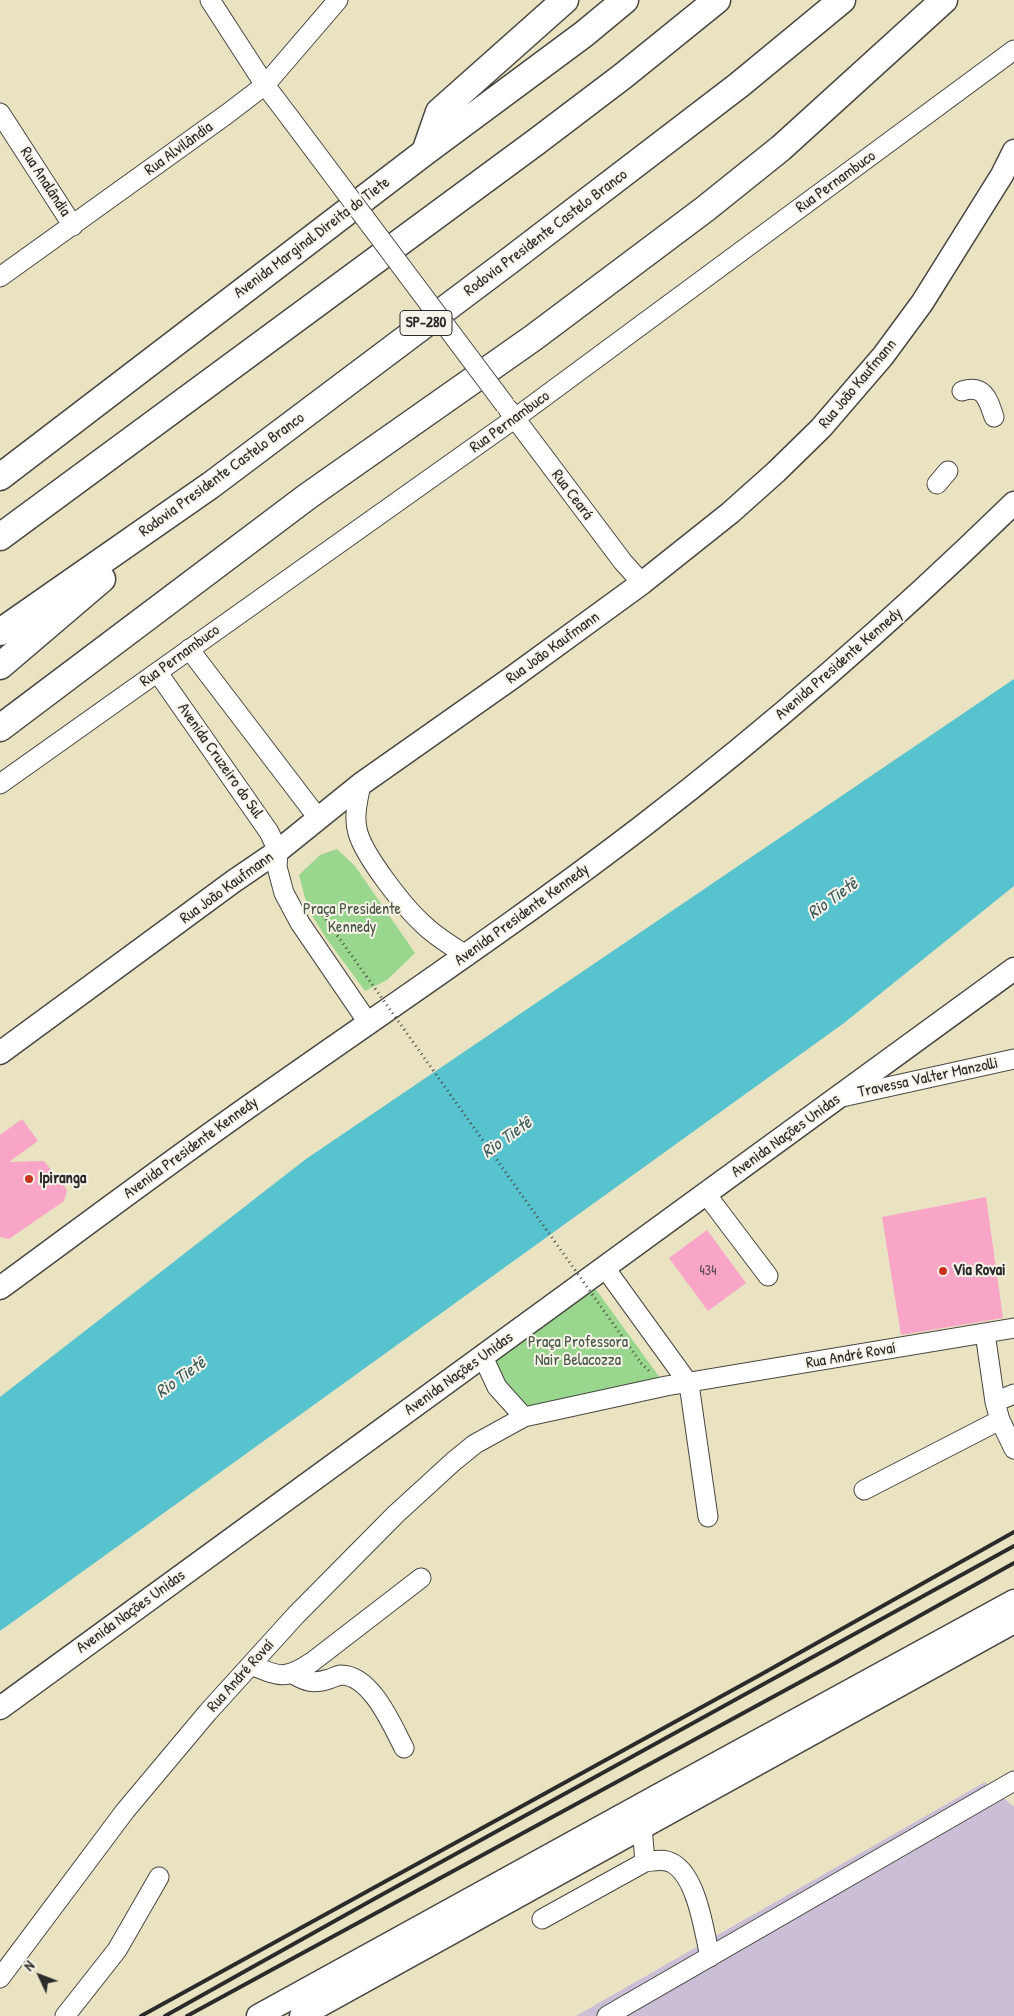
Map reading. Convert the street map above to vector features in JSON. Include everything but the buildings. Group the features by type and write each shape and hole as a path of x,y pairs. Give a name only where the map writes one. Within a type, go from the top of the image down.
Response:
{"highway":[{"path":"425,152 439,112 565,0"},
{"name":"Avenida Marginal Direita do Tiete","path":"0,476 425,152 584,34 625,0"},
{"path":"0,537 536,142 623,76 717,0"},
{"name":"Rodovia Presidente Castelo Branco","path":"0,632 211,485 739,85 842,0"},
{"path":"0,728 308,496 533,338 706,209 781,148 944,0"},
{"path":"0,666 211,485"}],"main road":[{"name":"Rua João Kaufmann","path":"0,1053 234,881 278,851 362,784 642,583 730,513 821,428 883,356 922,303 1002,175 1014,151"},
{"name":"Avenida Presidente Kennedy","path":"3,1280 466,956 644,825 772,723 869,639 1014,504"},
{"name":"Avenida Nações Unidas","path":"0,1708 842,1097 1014,969"},
{"path":"258,2016 637,1806 780,1730 1014,1601"},
{"path":"301,2016 1014,1622"}],"street":[{"name":"Rua Ceará","path":"210,0 265,85 510,412 642,583"},
{"name":"Rua Alvilândia","path":"0,277 73,226 265,85 338,0"},
{"name":"Rua Pernambuco","path":"0,784 158,673 510,412 1014,50"},
{"name":"Rua Analândia","path":"0,113 73,226"},
{"path":"962,391 970,389 982,392 988,399 994,417"},
{"path":"188,649 318,818"},
{"name":"Avenida Cruzeiro do Sul","path":"158,673 269,832 278,851"},
{"path":"362,784 357,805 356,821 358,833 368,855 413,915 423,925 466,956"},
{"path":"278,851 277,867 284,893 300,923 369,1024"},
{"name":"Travessa Valter Manzolli","path":"842,1097 1014,1060"},
{"path":"706,1194 768,1276"},
{"path":"605,1268 689,1384 708,1517"},
{"name":"Rua André Rovaí","path":"0,1978 125,1811 208,1712 316,1594 396,1514 454,1460 475,1444 524,1417 666,1386 689,1384 1014,1328"},
{"path":"985,1333 998,1411 1014,1449"},
{"path":"483,1357 497,1387 524,1417"},
{"path":"864,1490 998,1411 1014,1394"},
{"path":"251,1665 278,1675 293,1674 312,1662 421,1578"},
{"path":"293,1674 305,1682 323,1681 340,1675 355,1679 367,1688 381,1705 404,1748"},
{"path":"607,2016 1014,1781"},
{"path":"642,1827 645,1862"},
{"path":"542,1919 645,1862 659,1860 670,1862 682,1870 699,1910 710,1957"},
{"path":"65,2016 117,1950 159,1877"}],"path":[{"path":"320,911 640,1363"}],"shaded area":[{"path":"985,1782 1014,1807 1014,2016 576,2016"}],"green space":[{"name":"Praça Presidente Kennedy","path":"337,849 355,866 415,953 387,980 365,991 326,938 308,909 299,875 320,855"},
{"name":"Praça Professora Nair Belacozza","path":"589,1280 666,1386 524,1417 483,1357"}],"water":[{"name":"Rio Tietê","path":"1014,679 1014,886 844,1023 0,1631 0,1397 306,1159"}],"railway":[{"path":"141,2016 760,1675 1014,1532"},
{"path":"165,2016 1014,1546"},
{"path":"187,2016 837,1662 1014,1563"}],"place":[{"name":"Ipiranga","path":"29,1179"},
{"name":"Via Rovai","path":"943,1271"}]}
